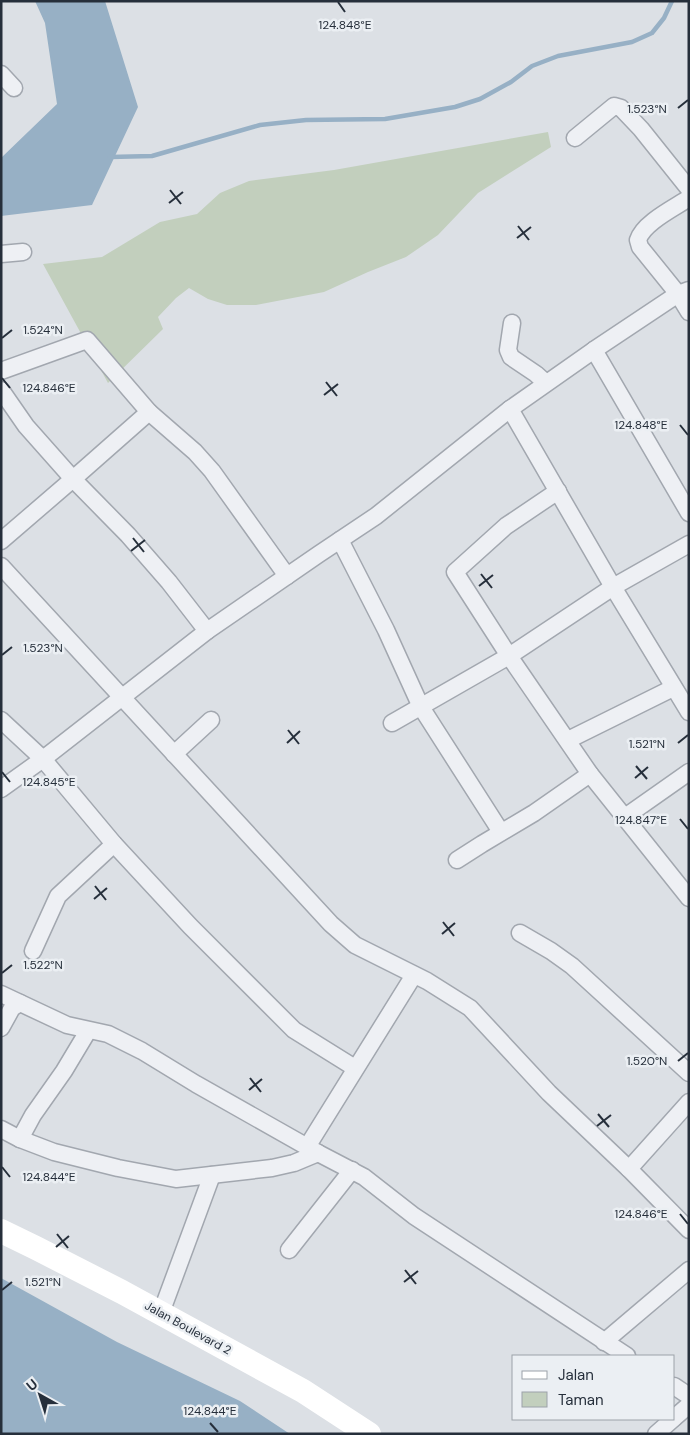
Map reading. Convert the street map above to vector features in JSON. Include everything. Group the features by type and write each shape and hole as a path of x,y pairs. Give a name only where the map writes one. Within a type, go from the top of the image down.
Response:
{"main road":[{"name":"Jalan Boulevard 2","path":"1,1231 161,1313 303,1391 369,1434"}],"street":[{"path":"1,74 14,88"},
{"path":"575,138 614,106 622,108 689,189"},
{"path":"689,198 648,225 642,231 638,240 640,247 683,292 689,312"},
{"path":"1,254 23,252"},
{"path":"1,789 43,759 207,631 376,516 510,409 594,350 683,292"},
{"path":"512,324 509,354 546,383"},
{"path":"1,371 87,340 149,412 195,452 212,471 287,576"},
{"path":"594,350 689,513"},
{"path":"1,390 26,426 73,479 134,541 207,631"},
{"path":"510,409 613,587 689,712"},
{"path":"1,541 149,412"},
{"path":"558,491 506,526 455,572 509,656 590,774 689,898"},
{"path":"340,540 386,630 421,706 501,832"},
{"path":"392,723 509,656 613,587 689,544"},
{"path":"1,566 330,924 355,945 427,981 470,1008 549,1094 629,1169 689,1230"},
{"path":"568,740 673,688"},
{"path":"1,720 43,759 114,844 190,926 294,1030 355,1068"},
{"path":"174,754 211,720"},
{"path":"625,817 689,772"},
{"path":"457,860 534,812 590,774"},
{"path":"33,951 58,896 114,844"},
{"path":"520,933 572,966 689,1073"},
{"path":"1,1129 54,1152 176,1179 287,1165 312,1150 355,1068 414,975"},
{"path":"1,994 67,1025 108,1034 142,1051 312,1150 352,1170 364,1177 414,1216 625,1355"},
{"path":"1,1028 12,1008 20,1003"},
{"path":"20,1138 88,1031"},
{"path":"629,1169 689,1102"},
{"path":"289,1250 352,1170"},
{"path":"161,1313 212,1175"},
{"path":"604,1342 689,1270"},
{"path":"675,1387 689,1396"},
{"path":"675,1416 689,1405"},
{"path":"656,1434 671,1420"}],"green space":[{"path":"548,132 551,147 478,193 438,235 406,257 324,292 256,305 227,305 208,299 189,288 176,298 158,317 163,329 108,383 43,264 102,257 160,222 197,214 220,193 249,181 334,170"}],"water":[{"path":"35,1 105,1 138,107 92,205 1,216 1,158 57,104 45,23"},
{"path":"1,1278 117,1342 240,1401 290,1434 1,1434"}],"waterway":[{"path":"110,157 152,156 260,125 306,120 385,119 455,107 480,99 511,82 532,66 558,56 632,42 652,33 664,18 672,1"}]}
